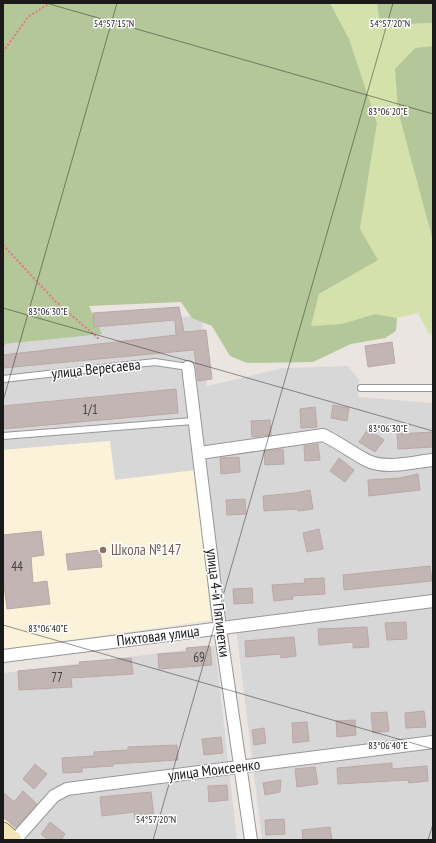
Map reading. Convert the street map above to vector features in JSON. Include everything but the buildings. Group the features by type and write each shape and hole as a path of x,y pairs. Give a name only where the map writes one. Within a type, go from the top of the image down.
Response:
{"street":[{"name":"улица 4-й Пятилетки","path":"188,367 193,421 200,453 220,628 250,840"},
{"path":"200,453 323,435 335,440 367,461 384,465 433,460"},
{"name":"Пихтовая улица","path":"3,656 433,601"},
{"name":"улица Моисеенко","path":"14,840 54,796 67,789 433,742"},
{"path":"3,831 14,840"}],"lane":[{"name":"улица Вересаева","path":"3,379 156,362 188,367"},
{"path":"361,388 433,388"},
{"path":"3,436 193,421"}],"path":[{"path":"3,52 28,17 50,3"},
{"path":"3,245 55,301 99,339"}],"shaded area":[{"path":"202,315 207,386 283,368 348,366 359,380 358,397 433,403 433,840 262,840 235,620 211,620 196,470 115,480 109,441 3,450 3,333"},
{"name":"Школа №147","path":"110,441 115,480 196,470 211,620 3,650 3,450"},
{"path":"215,646 237,840 30,840 3,817 3,673"}],"green space":[{"path":"3,3 330,3 349,39 377,123 360,229 378,260 319,294 311,326 342,324 375,314 397,318 396,331 385,338 351,344 313,362 247,363 230,356 212,326 192,318 181,302 89,306 102,334 3,344"},
{"path":"330,3 377,3 380,18 407,24 433,23 433,46 415,48 395,69 398,111 433,241 433,334 429,334 418,313 397,318 375,314 342,324 311,326 319,294 377,260 360,230 377,123 349,39"},
{"path":"377,3 433,3 433,23 407,24 379,18"},
{"path":"433,46 433,241 398,111 395,69 415,48"}],"place":[{"name":"Школа №147","path":"103,550"}]}
